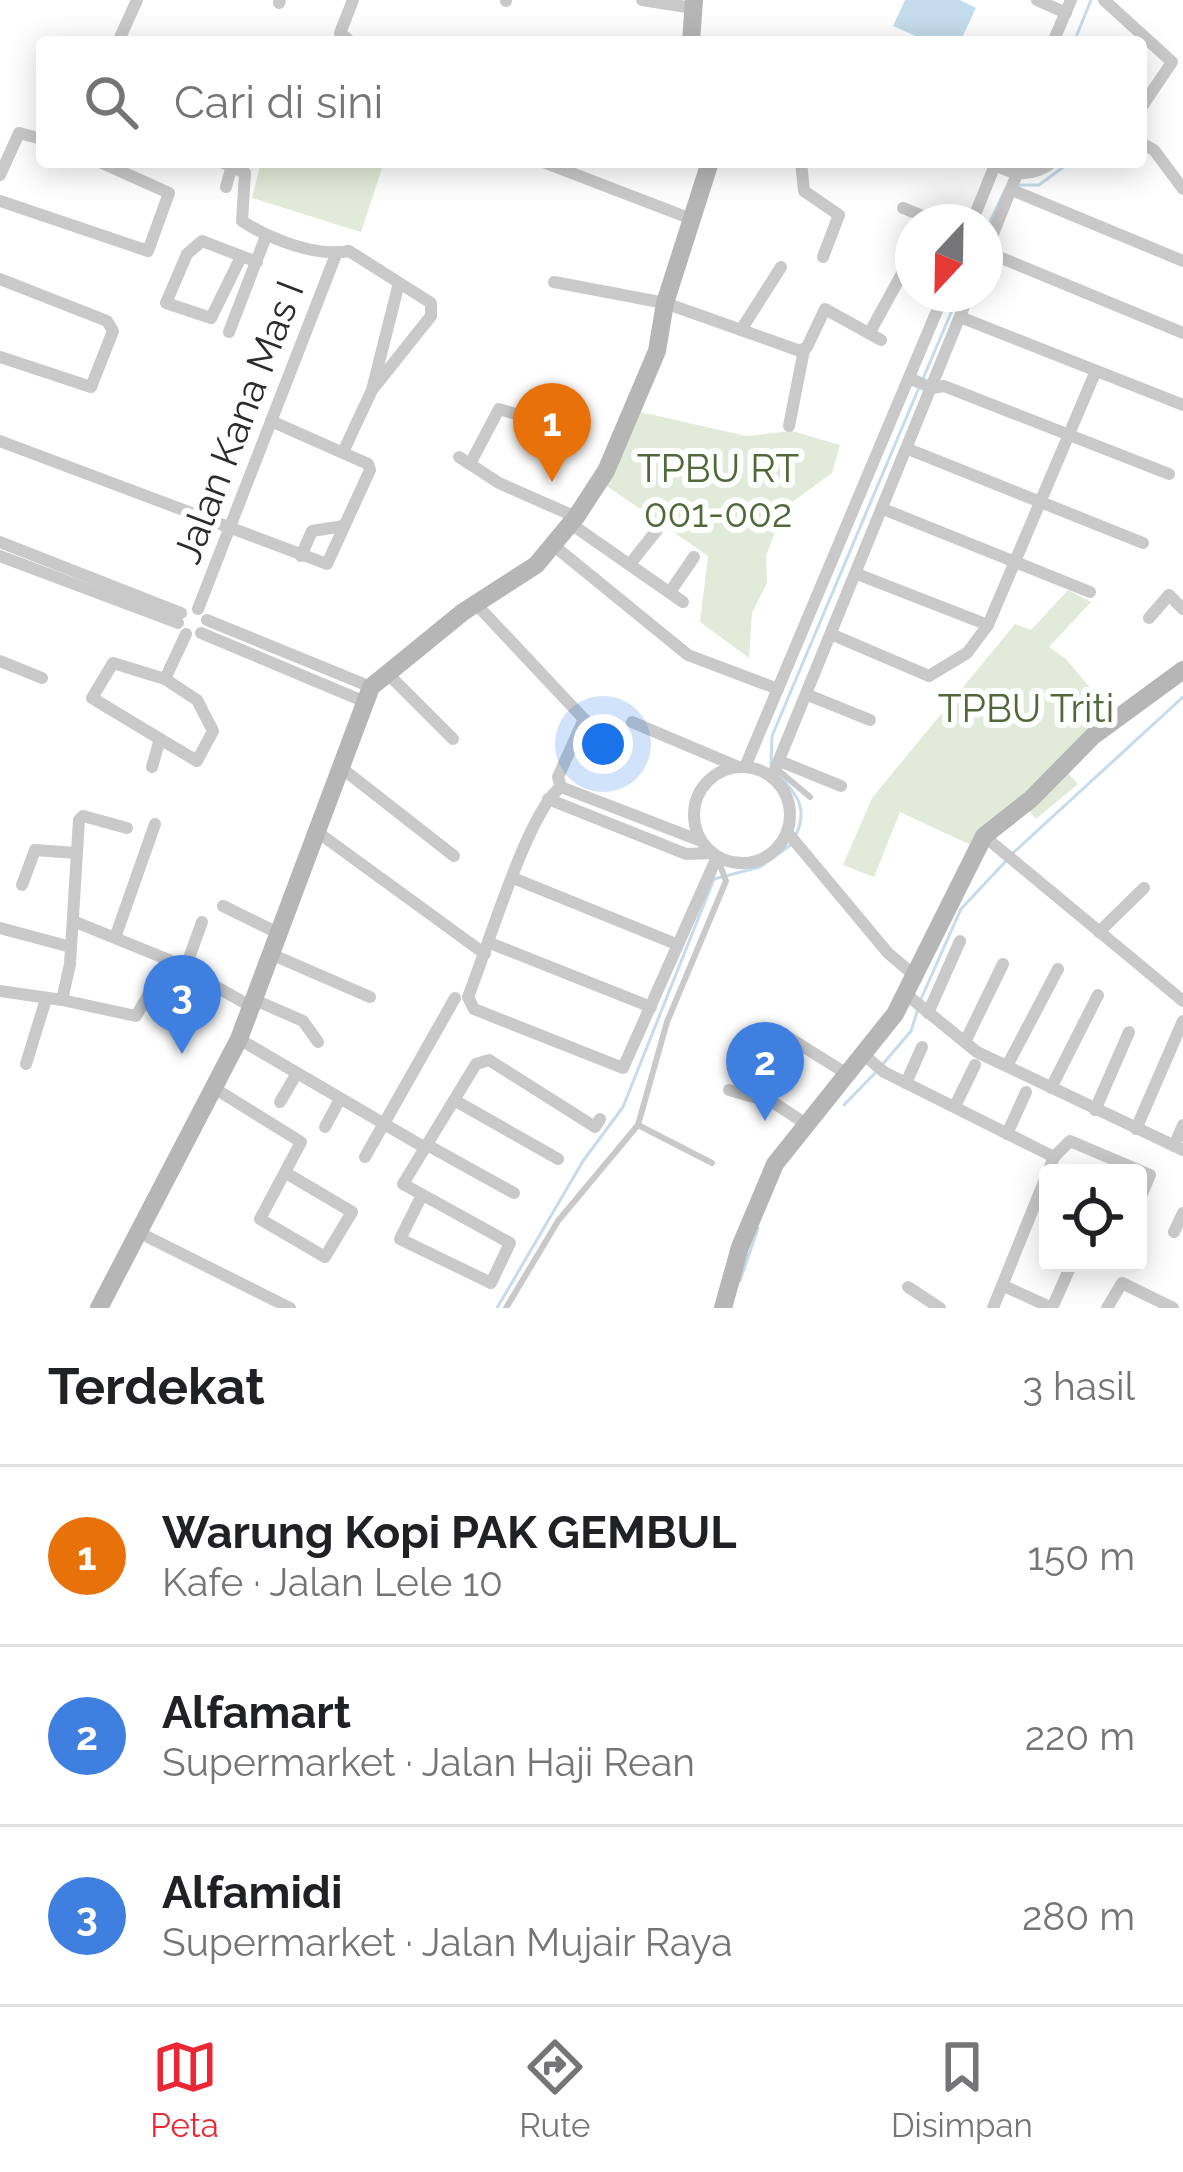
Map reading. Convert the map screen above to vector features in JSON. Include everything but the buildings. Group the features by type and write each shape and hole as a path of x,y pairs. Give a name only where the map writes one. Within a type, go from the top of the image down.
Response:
{"street":[{"path":"121,36 137,0"},
{"path":"344,36 340,23 353,0"},
{"path":"642,0 693,4 691,36"},
{"path":"1037,0 1068,6 1056,36"},
{"path":"1104,0 1122,5 1178,63 1147,101"},
{"path":"0,175 19,133 36,137"},
{"path":"1147,146 1183,189"},
{"path":"0,201 148,251 169,193 113,168"},
{"path":"226,187 228,168"},
{"path":"235,168 246,177 242,221 266,236 334,256 349,251 434,308 372,390"},
{"path":"559,168 694,220"},
{"path":"99,1308 254,1003 367,694 476,603 515,582 574,520 606,471 646,382 665,303 708,168"},
{"path":"802,168 804,191 839,215 823,257"},
{"path":"979,204 992,168"},
{"path":"1003,168 1017,174 1035,168"},
{"path":"1003,212 1017,174"},
{"path":"1012,190 1183,261"},
{"path":"229,332 266,236"},
{"path":"241,257 221,306 206,320 168,307 166,300 195,244 210,242 257,262"},
{"name":"Jalan Kana Mas I","path":"165,679 192,622 334,256"},
{"path":"1003,261 1183,334"},
{"path":"742,330 781,267"},
{"path":"0,280 107,321 113,331 96,382 85,388 0,357"},
{"path":"344,451 372,390 399,283"},
{"path":"554,283 665,303 804,350"},
{"path":"789,426 804,350 825,309 876,336 895,293"},
{"path":"221,306 237,311"},
{"path":"700,841 693,817 699,793 715,775 742,767 937,312"},
{"path":"548,800 686,854 714,855 736,863 760,860 788,832 790,808 777,770 938,383 962,312"},
{"path":"960,317 1183,405"},
{"path":"913,373 1168,474"},
{"path":"833,635 929,676 967,652 988,625 1095,374"},
{"path":"519,415 499,409 465,461 574,520 683,602"},
{"path":"0,441 327,565 370,470 362,457 271,421"},
{"path":"908,448 1143,543"},
{"path":"883,509 1090,592"},
{"path":"301,556 312,531 344,526"},
{"path":"630,564 657,530"},
{"path":"0,542 367,694"},
{"path":"553,545 688,655 778,689"},
{"path":"0,556 192,622"},
{"path":"670,592 694,557"},
{"path":"857,574 988,625"},
{"path":"1148,618 1169,595 1183,609"},
{"path":"476,603 584,713 558,777 561,787"},
{"path":"0,661 42,678"},
{"path":"113,663 165,679 197,700 213,731 196,761 160,739 92,698 113,663"},
{"path":"918,998 984,836 1030,799 1093,736 1183,670"},
{"path":"389,675 453,739"},
{"path":"808,694 870,720"},
{"path":"632,722 742,767 777,770 841,786"},
{"path":"152,767 160,739"},
{"path":"339,766 454,856"},
{"path":"561,787 548,800 512,878 468,997 474,1009 617,1067 626,1064 714,855"},
{"path":"561,787 700,841 714,855"},
{"path":"62,1000 71,947 80,817 127,828"},
{"path":"116,935 155,824"},
{"path":"316,832 488,949 651,1007"},
{"path":"788,832 888,953 918,998 964,1042 1179,1148 1183,1124"},
{"path":"984,836 1183,1001"},
{"path":"22,885 35,850 76,853"},
{"path":"512,878 676,944"},
{"path":"1099,932 1144,888"},
{"path":"223,906 280,934"},
{"path":"73,921 116,935 254,1003 303,1021 318,1042"},
{"path":"185,969 202,922"},
{"path":"0,928 71,947"},
{"path":"723,1308 756,1203 775,1164 847,1074 874,1064 960,940"},
{"path":"273,955 370,997"},
{"path":"0,991 136,1016 169,960"},
{"path":"964,1042 1003,964"},
{"path":"1007,1066 1058,969"},
{"path":"1051,1088 1098,995"},
{"path":"365,1156 455,998"},
{"path":"26,1064 46,1000"},
{"path":"1136,1129 1183,1022"},
{"path":"1096,1110 1130,1032"},
{"path":"788,1036 847,1074"},
{"path":"238,1039 382,1124 514,1193"},
{"path":"906,1083 922,1047"},
{"path":"421,1197 400,1239 490,1282 510,1243 403,1184 454,1100 484,1058 595,1127 600,1119"},
{"path":"874,1064 1054,1157"},
{"path":"955,1106 975,1065"},
{"path":"280,1102 297,1072"},
{"path":"214,1088 298,1138 301,1147 286,1172 260,1219 325,1257 352,1213 286,1172"},
{"path":"729,1090 774,1103 806,1124"},
{"path":"1007,1134 1026,1091"},
{"path":"325,1127 340,1099"},
{"path":"454,1100 558,1159"},
{"path":"993,1308 1054,1157 1070,1141 1110,1164"},
{"path":"1174,1232 1183,1213"},
{"path":"135,1230 290,1308"},
{"path":"1004,1286 1052,1308 1068,1272"},
{"path":"1107,1308 1122,1283 1173,1308"},
{"path":"908,1287 940,1308"}],"lane":[{"path":"777,770 810,797"},
{"path":"518,1308 507,1305 558,1221 638,1125 668,1022 726,876 714,855"},
{"path":"638,1125 712,1163"}],"green space":[{"path":"260,168 382,168 361,232 252,198"},
{"name":"TPBU RT 001-002","path":"640,412 746,436 792,431 840,445 832,473 784,508 766,556 767,583 752,613 749,658 700,622 708,556 607,486"},
{"name":"TPBU Triti","path":"1068,590 1091,602 1049,647 1066,659 1112,714 1058,762 1078,784 1036,819 1021,801 971,845 900,812 874,877 843,865 872,798 1015,624 1031,630"}],"water":[{"path":"905,0 960,0 976,8 963,36 916,36 893,26"}],"waterway":[{"path":"1076,36 1091,0"},
{"path":"1020,185 1039,185 1062,168"},
{"path":"999,204 1006,188"},
{"path":"922,381 951,312"},
{"path":"771,764 772,736 918,390"},
{"path":"1012,854 1183,697"},
{"path":"780,776 799,803 796,835"},
{"path":"497,1308 583,1161 623,1107 714,879 760,867 792,844"},
{"path":"921,999 961,909 1006,861"},
{"path":"882,1065 911,1031 918,1009"},
{"path":"844,1105 876,1072"},
{"path":"740,1281 758,1228"}],"place":[{"name":"Warung Kopi PAK GEMBUL","path":"552,482"},
{"name":"Alfamidi","path":"182,1054"},
{"name":"Alfamart","path":"765,1121"}]}
